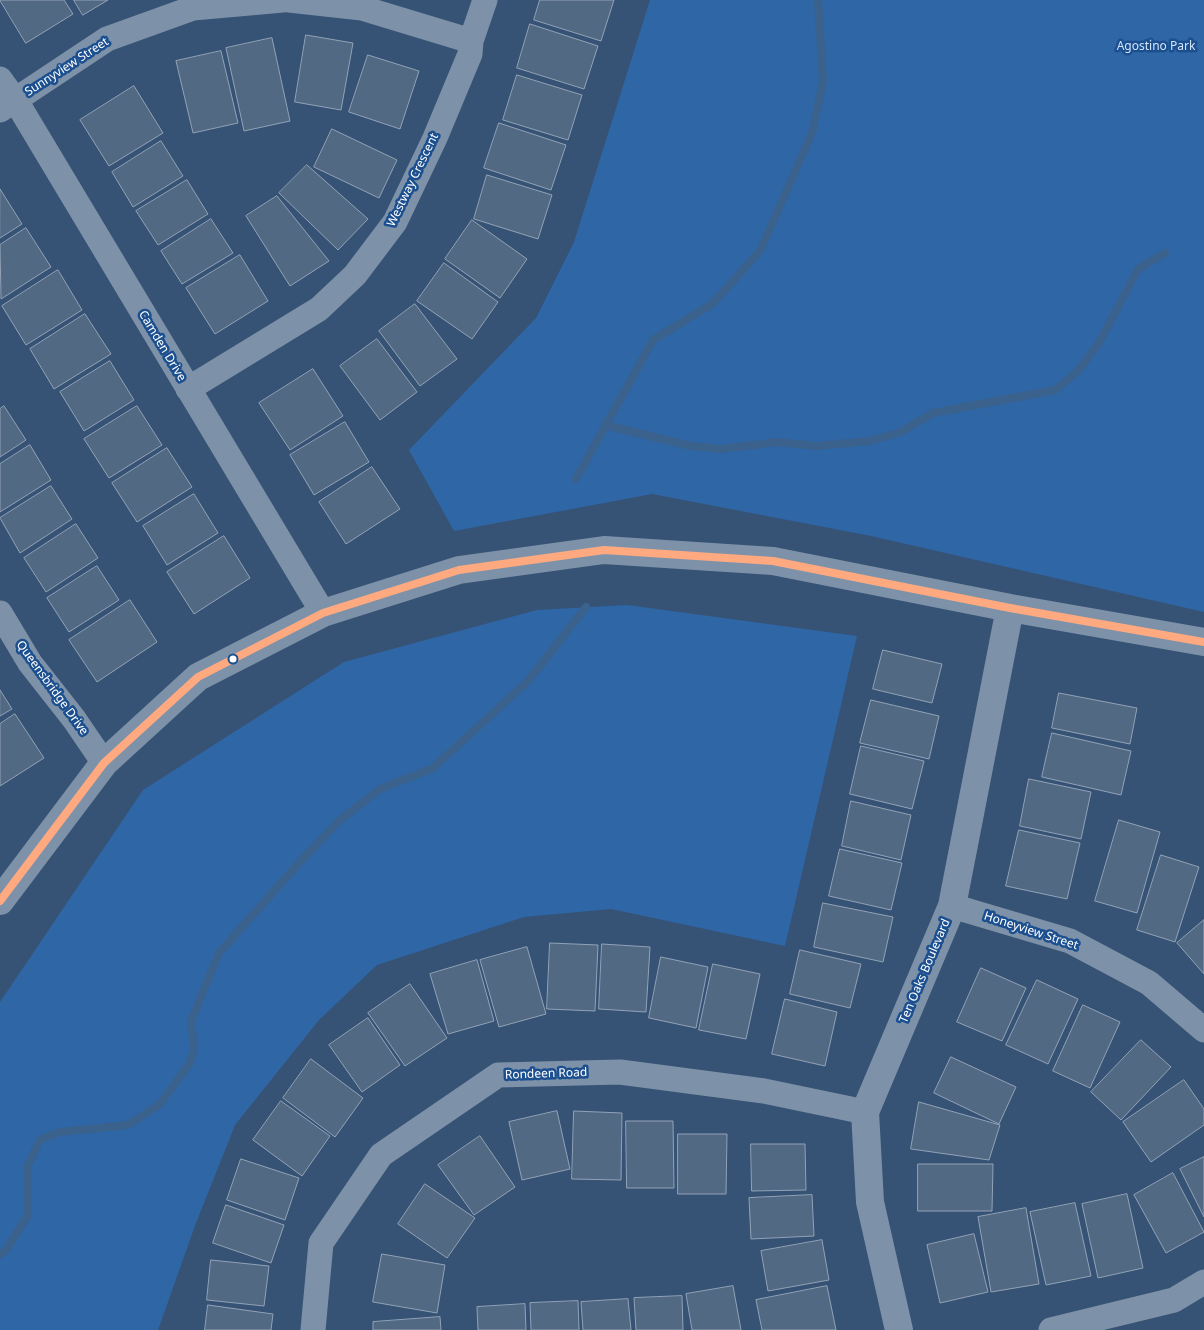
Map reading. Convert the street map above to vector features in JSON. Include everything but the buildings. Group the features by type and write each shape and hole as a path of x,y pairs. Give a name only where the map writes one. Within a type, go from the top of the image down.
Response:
{"street":[{"name":"Sunnyview Street","path":"8,105 107,40 193,8 282,0"},
{"path":"289,0 362,8 471,41"},
{"name":"Westway Crescent","path":"188,389 319,309 355,274 395,222 470,54 471,41 485,0"},
{"name":"Camden Drive","path":"0,79 8,105 188,389 323,613"},
{"path":"0,901 104,763 198,677 323,613 459,570 604,550 773,561 1010,608 1204,642"},
{"name":"Ten Oaks Boulevard","path":"900,1330 870,1202 865,1112 952,906 1010,608"},
{"name":"Queensbridge Drive","path":"0,613 30,663 74,719 104,763"},
{"name":"Honeyview Street","path":"952,906 1070,941 1149,983 1204,1030"},
{"name":"Rondeen Road","path":"313,1330 321,1244 382,1155 498,1076 620,1072 764,1091 865,1112"},
{"path":"1051,1330 1174,1300 1204,1282"}],"green space":[{"name":"Agostino Park","path":"650,0 1204,0 1204,612 871,536 652,494 454,531 409,450 536,318 574,242"},
{"path":"627,605 857,636 785,946 611,909 524,917 377,965 319,1020 235,1125 196,1223 158,1330 0,1330 0,1002 143,790 344,662 537,610"}],"waterway":[{"path":"576,479 653,340 712,304 760,251 812,133 823,81 818,0"},
{"path":"605,425 691,446 722,449 778,442 817,446 870,441 901,432 933,413 1055,390 1077,372 1099,343 1138,269 1165,253"},
{"path":"0,1255 6,1250 28,1215 28,1165 40,1140 60,1132 128,1125 160,1104 190,1063 194,1049 191,1021 219,953 339,821 380,789 433,768 528,681 586,607"}],"transit line":[{"path":"0,901 104,763 198,677 323,613 459,570 604,550 773,561 1010,608 1204,642"}]}
